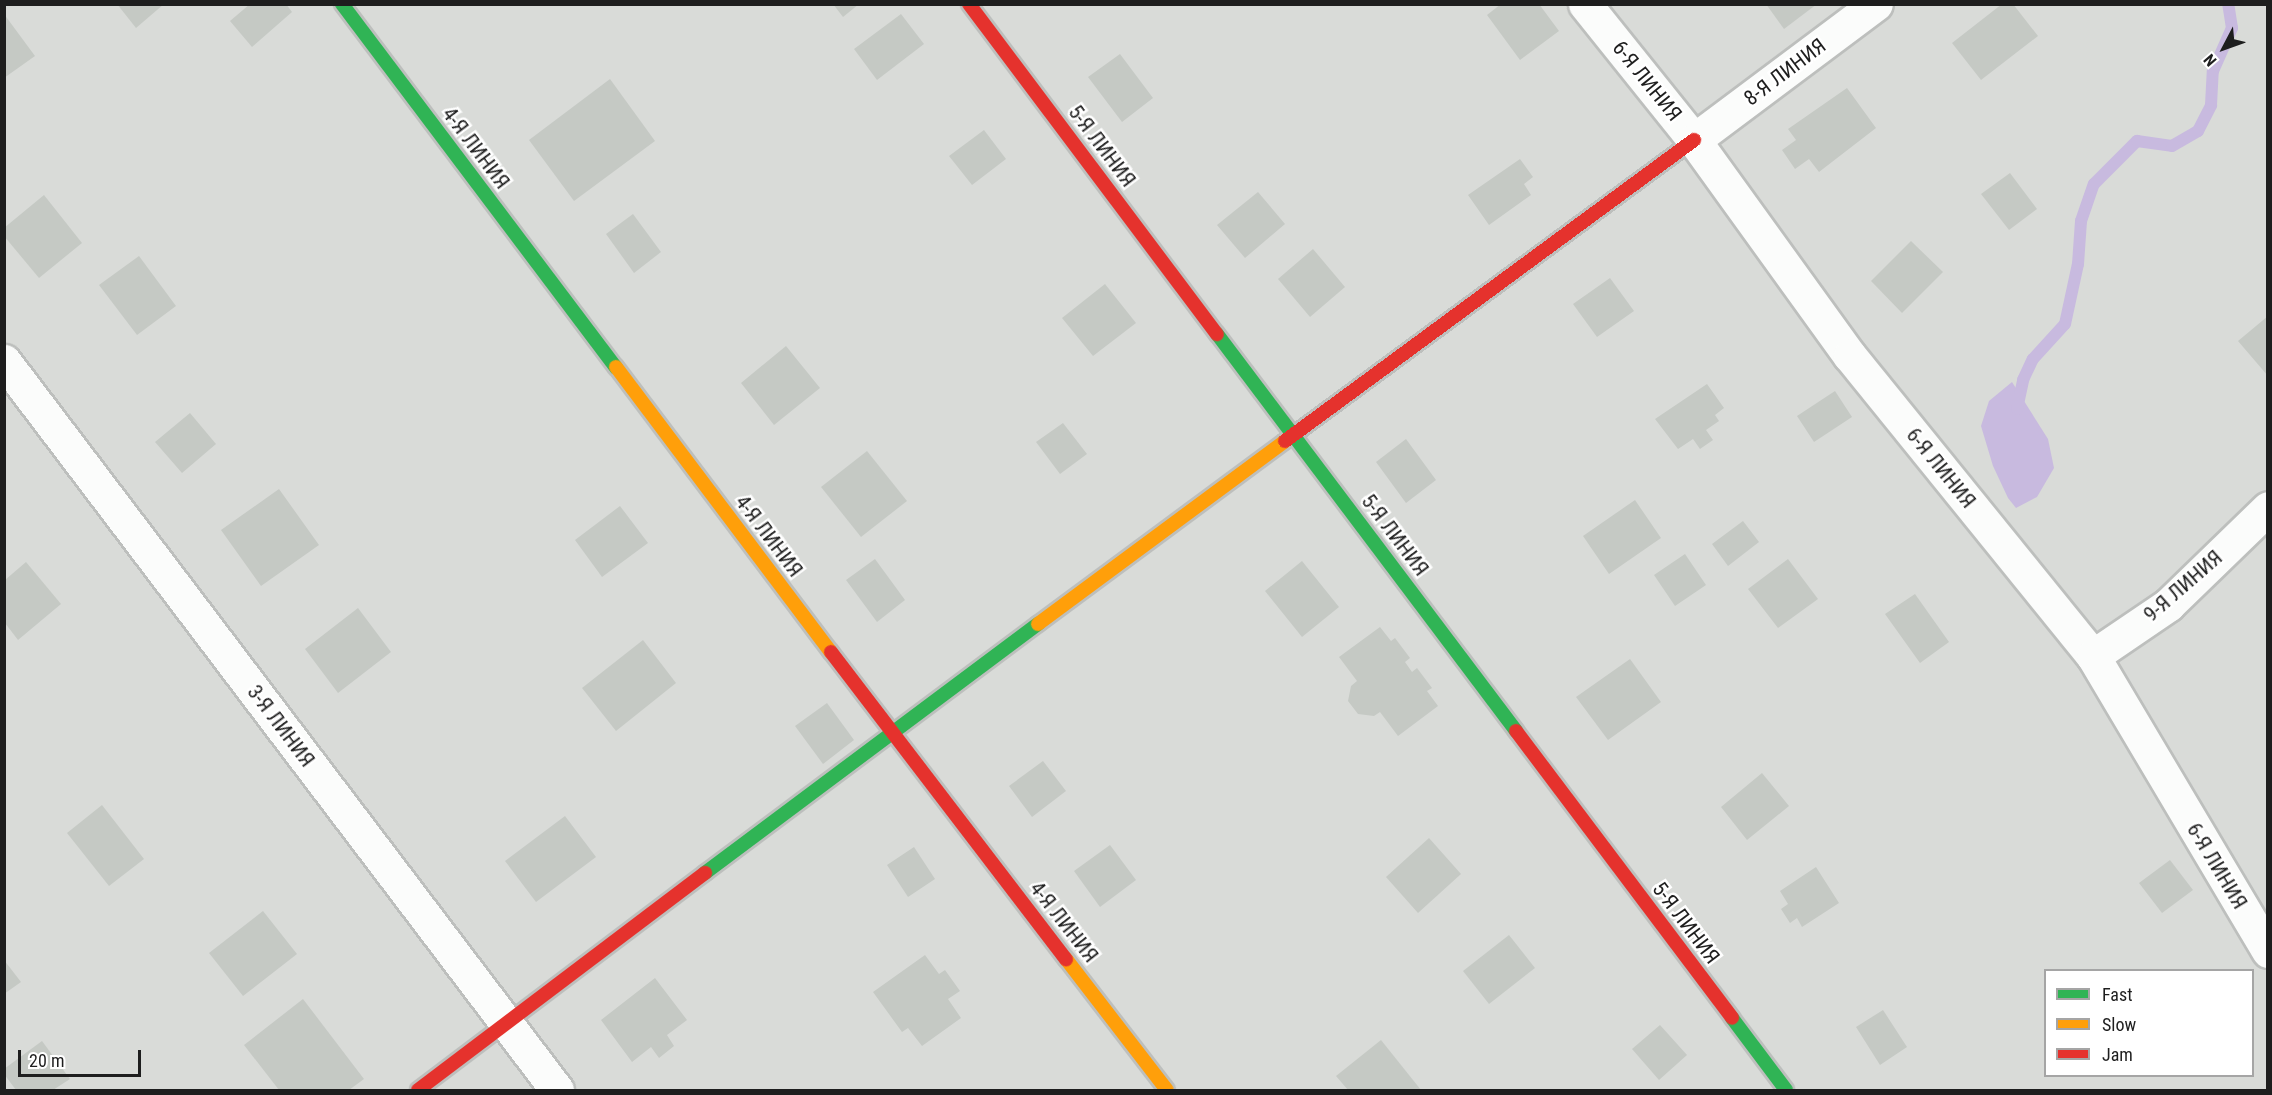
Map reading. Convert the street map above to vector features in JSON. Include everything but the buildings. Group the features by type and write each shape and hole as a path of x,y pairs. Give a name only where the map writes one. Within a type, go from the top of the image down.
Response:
{"street":[{"name":"4-Я ЛИНИЯ","path":"342,4 891,732 1167,1090"},
{"name":"5-Я ЛИНИЯ","path":"969,4 1786,1090"},
{"name":"6-Я ЛИНИЯ","path":"1585,4 1694,140 1850,356 2093,656 2268,951"},
{"name":"8-Я ЛИНИЯ","path":"1694,140 1876,4"},
{"path":"418,1090 891,732 1694,140"},
{"name":"3-Я ЛИНИЯ","path":"4,361 557,1090"},
{"name":"9-Я ЛИНИЯ","path":"2093,656 2168,605 2268,508"}],"shaded area":[{"path":"5,5 2267,5 2267,1090 5,1090"},
{"path":"2012,382 2048,439 2054,468 2037,497 2016,508 2008,498 1993,466 1981,426 1989,401"}],"waterway":[{"path":"2017,409 2023,380 2033,359 2065,324 2078,264 2081,221 2094,184 2137,141 2172,146 2198,131 2211,105 2213,71 2232,28 2228,4"}],"traffic: fast":[{"path":"342,4 616,367"},
{"path":"1217,334 1516,731"},
{"path":"705,873 1038,624"},
{"path":"1732,1018 1786,1090"}],"traffic: slow":[{"path":"616,367 831,652"},
{"path":"1038,624 1285,441"},
{"path":"1066,959 1167,1090"}],"traffic: jam":[{"path":"969,4 1217,334"},
{"path":"1285,441 1694,140"},
{"path":"831,652 1066,959"},
{"path":"1516,731 1732,1018"},
{"path":"418,1090 705,873"}]}
